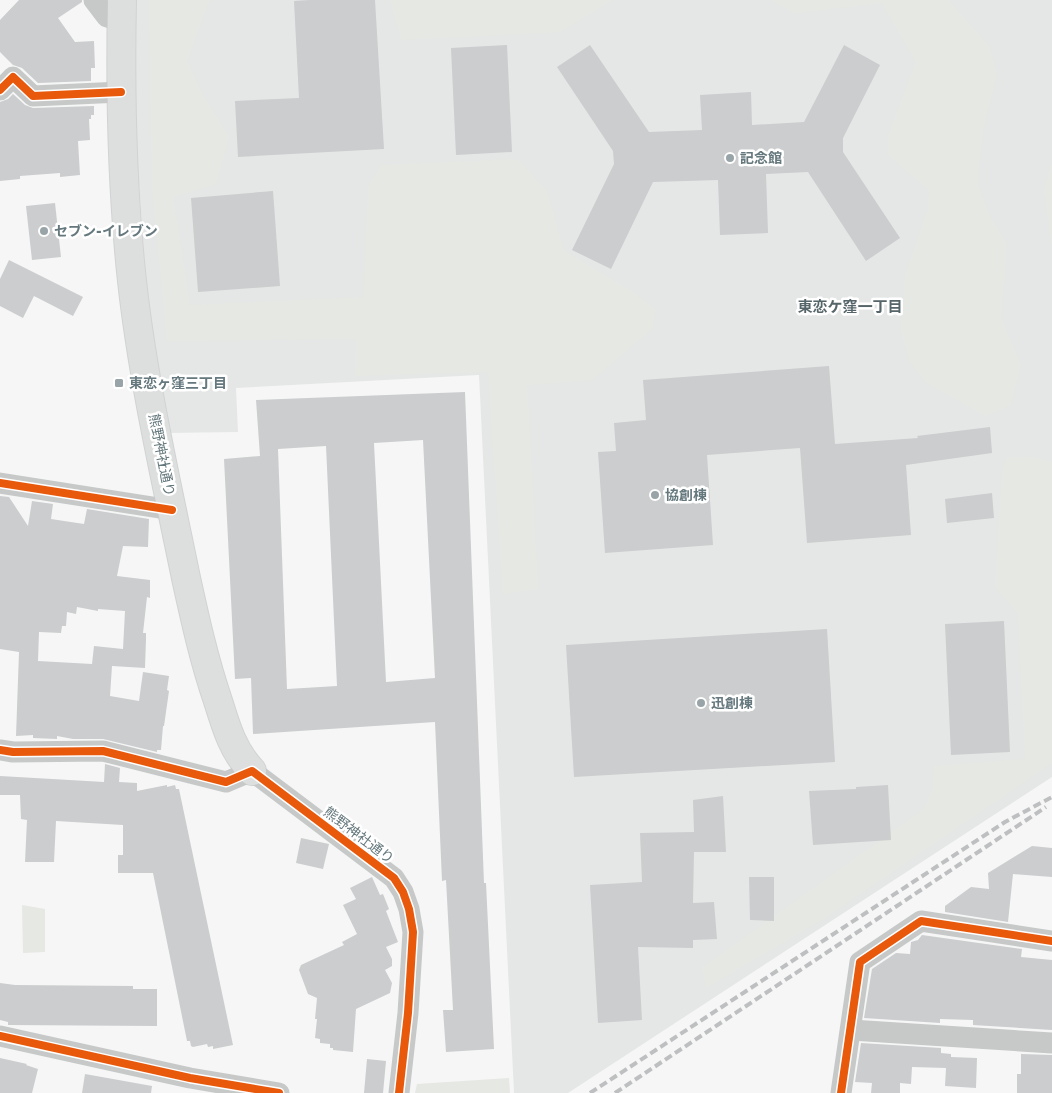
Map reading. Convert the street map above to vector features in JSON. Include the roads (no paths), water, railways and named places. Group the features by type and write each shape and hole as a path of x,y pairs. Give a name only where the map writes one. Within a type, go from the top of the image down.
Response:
{"main road":[{"name":"熊野神社通り","path":"122,9 121,92 125,189 133,283 144,364 172,510 208,673 231,740 242,760 252,771"}],"street":[{"path":"94,0 107,17 122,9"},
{"path":"0,90 12,77 33,96 121,92"},
{"path":"0,483 172,510"},
{"path":"0,750 13,752 104,751 226,782 252,771"},
{"name":"熊野神社通り","path":"252,771 394,878 402,892 409,909 413,932 408,1013 399,1093"},
{"path":"841,1093 860,962 921,921 1052,941"},
{"path":"851,1030 1052,1043"},
{"path":"0,1036 189,1086 279,1093"}],"railway":[{"path":"590,1093 1005,822 1052,797"},
{"path":"615,1093 1046,807"}],"place":[{"name":"記念館","path":"730,158"},
{"name":"セブン-イレブン","path":"44,231"},
{"name":"東恋ヶ窪三丁目","path":"119,383"},
{"name":"協創棟","path":"655,495"},
{"name":"迅創棟","path":"701,703"}],"district":[{"name":"東恋ケ窪一丁目","path":"850,306"}]}
